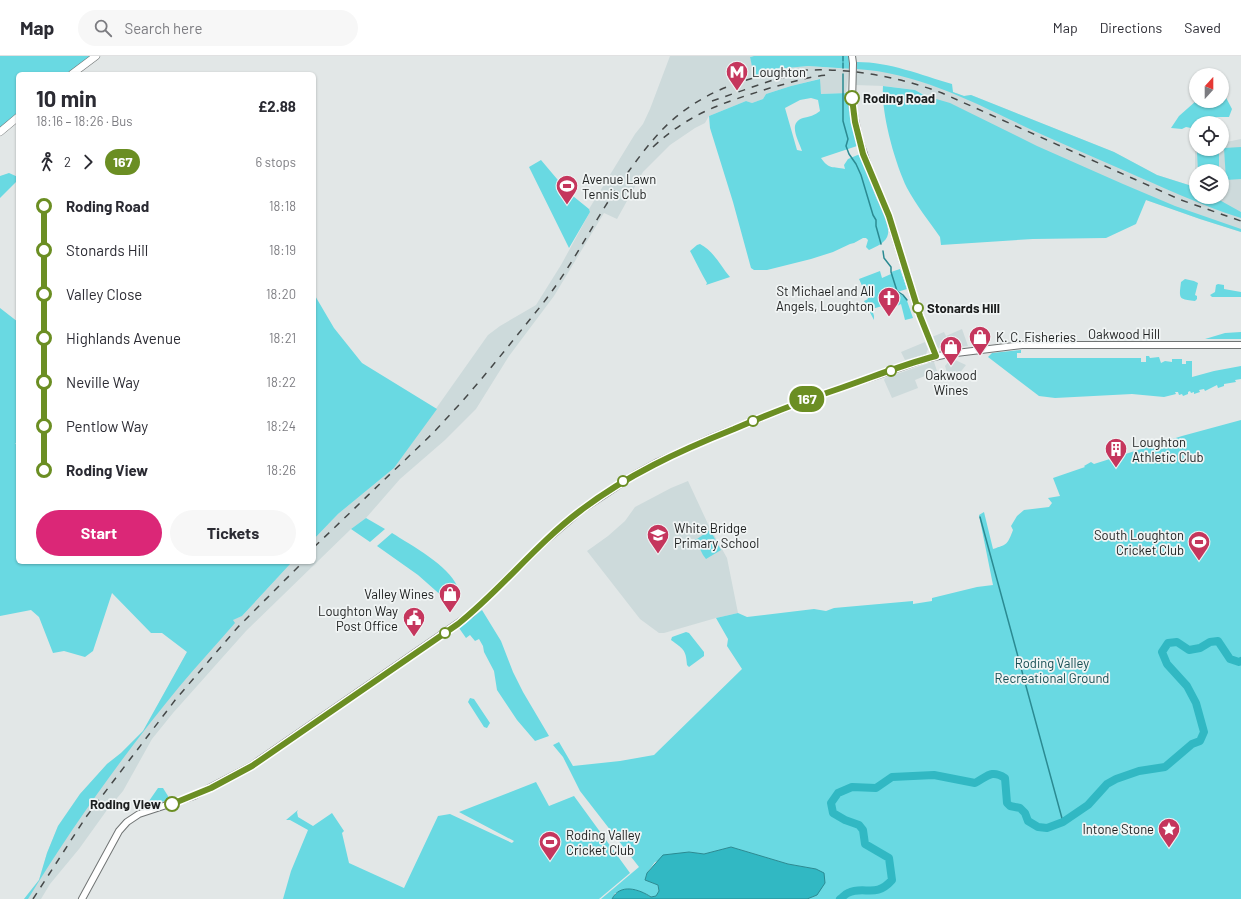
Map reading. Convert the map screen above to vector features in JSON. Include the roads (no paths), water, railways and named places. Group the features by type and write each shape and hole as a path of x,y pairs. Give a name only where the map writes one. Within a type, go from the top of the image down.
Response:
{"main road":[{"path":"75,72 96,56"},
{"path":"0,132 16,119"}],"street":[{"path":"852,56 852,104 859,139 869,169 889,216 920,316 936,356"},
{"name":"Oakwood Hill","path":"82,899 116,836 127,822 139,814 200,793 252,766 427,646 476,609 543,543 571,518 634,474 680,452 770,414 822,394 936,356 1022,345 1241,344"}],"waterway":[{"path":"843,56 843,61"},
{"path":"843,63 843,68"},
{"path":"843,74 843,121 848,139 846,146 861,175 873,215 876,220 876,226 881,244"},
{"path":"883,251 884,258 891,267 891,272 897,291 907,300"},
{"path":"980,517 1063,822"},
{"path":"840,899 847,893 854,891 870,891 880,889 892,880 889,858 865,844 863,830 859,825 845,820 833,813 831,803 838,793 852,787 876,788 892,777 934,775 975,783 989,775 996,774 1005,778 1007,803 1010,806 1020,808 1025,813 1028,821 1038,827 1047,828 1063,822 1088,805 1107,784 1116,779 1139,771 1165,767 1192,744 1200,741 1204,732 1196,703 1187,686 1167,664 1162,652 1168,643 1177,642 1189,650 1200,648 1210,642 1218,641 1230,659 1239,662 1241,661"}],"railway":[{"path":"316,545 430,436 482,378 552,291 574,259 615,191 657,135 669,123 698,101 730,85 765,75 800,70 836,70 873,74 908,82 942,93 1181,200 1241,221"},
{"path":"712,101 773,80 796,75"},
{"path":"653,147 681,125 722,104 792,82 830,75"},
{"path":"33,899 86,817 176,699 238,627 301,564"}],"place":[{"name":"Loughton","path":"737,92"},
{"name":"Roding Road","path":"852,98"},
{"name":"Avenue Lawn Tennis Club","path":"567,206"},
{"name":"Stonards Hill","path":"918,308"},
{"name":"St Michael and All Angels, Loughton","path":"889,318"},
{"name":"K. C. Fisheries","path":"980,356"},
{"name":"Oakwood Wines","path":"951,366"},
{"name":"Loughton Athletic Club","path":"1116,468"},
{"name":"White Bridge Primary School","path":"658,554"},
{"name":"South Loughton Cricket Club","path":"1199,562"},
{"name":"Valley Wines","path":"450,614"},
{"name":"Loughton Way Post Office","path":"414,638"},
{"name":"Roding View","path":"172,804"},
{"name":"Intone Stone","path":"1169,848"},
{"name":"Roding Valley Cricket Club","path":"550,862"}],"park label":[{"name":"Roding Valley Recreational Ground","path":"1052,670"}]}
